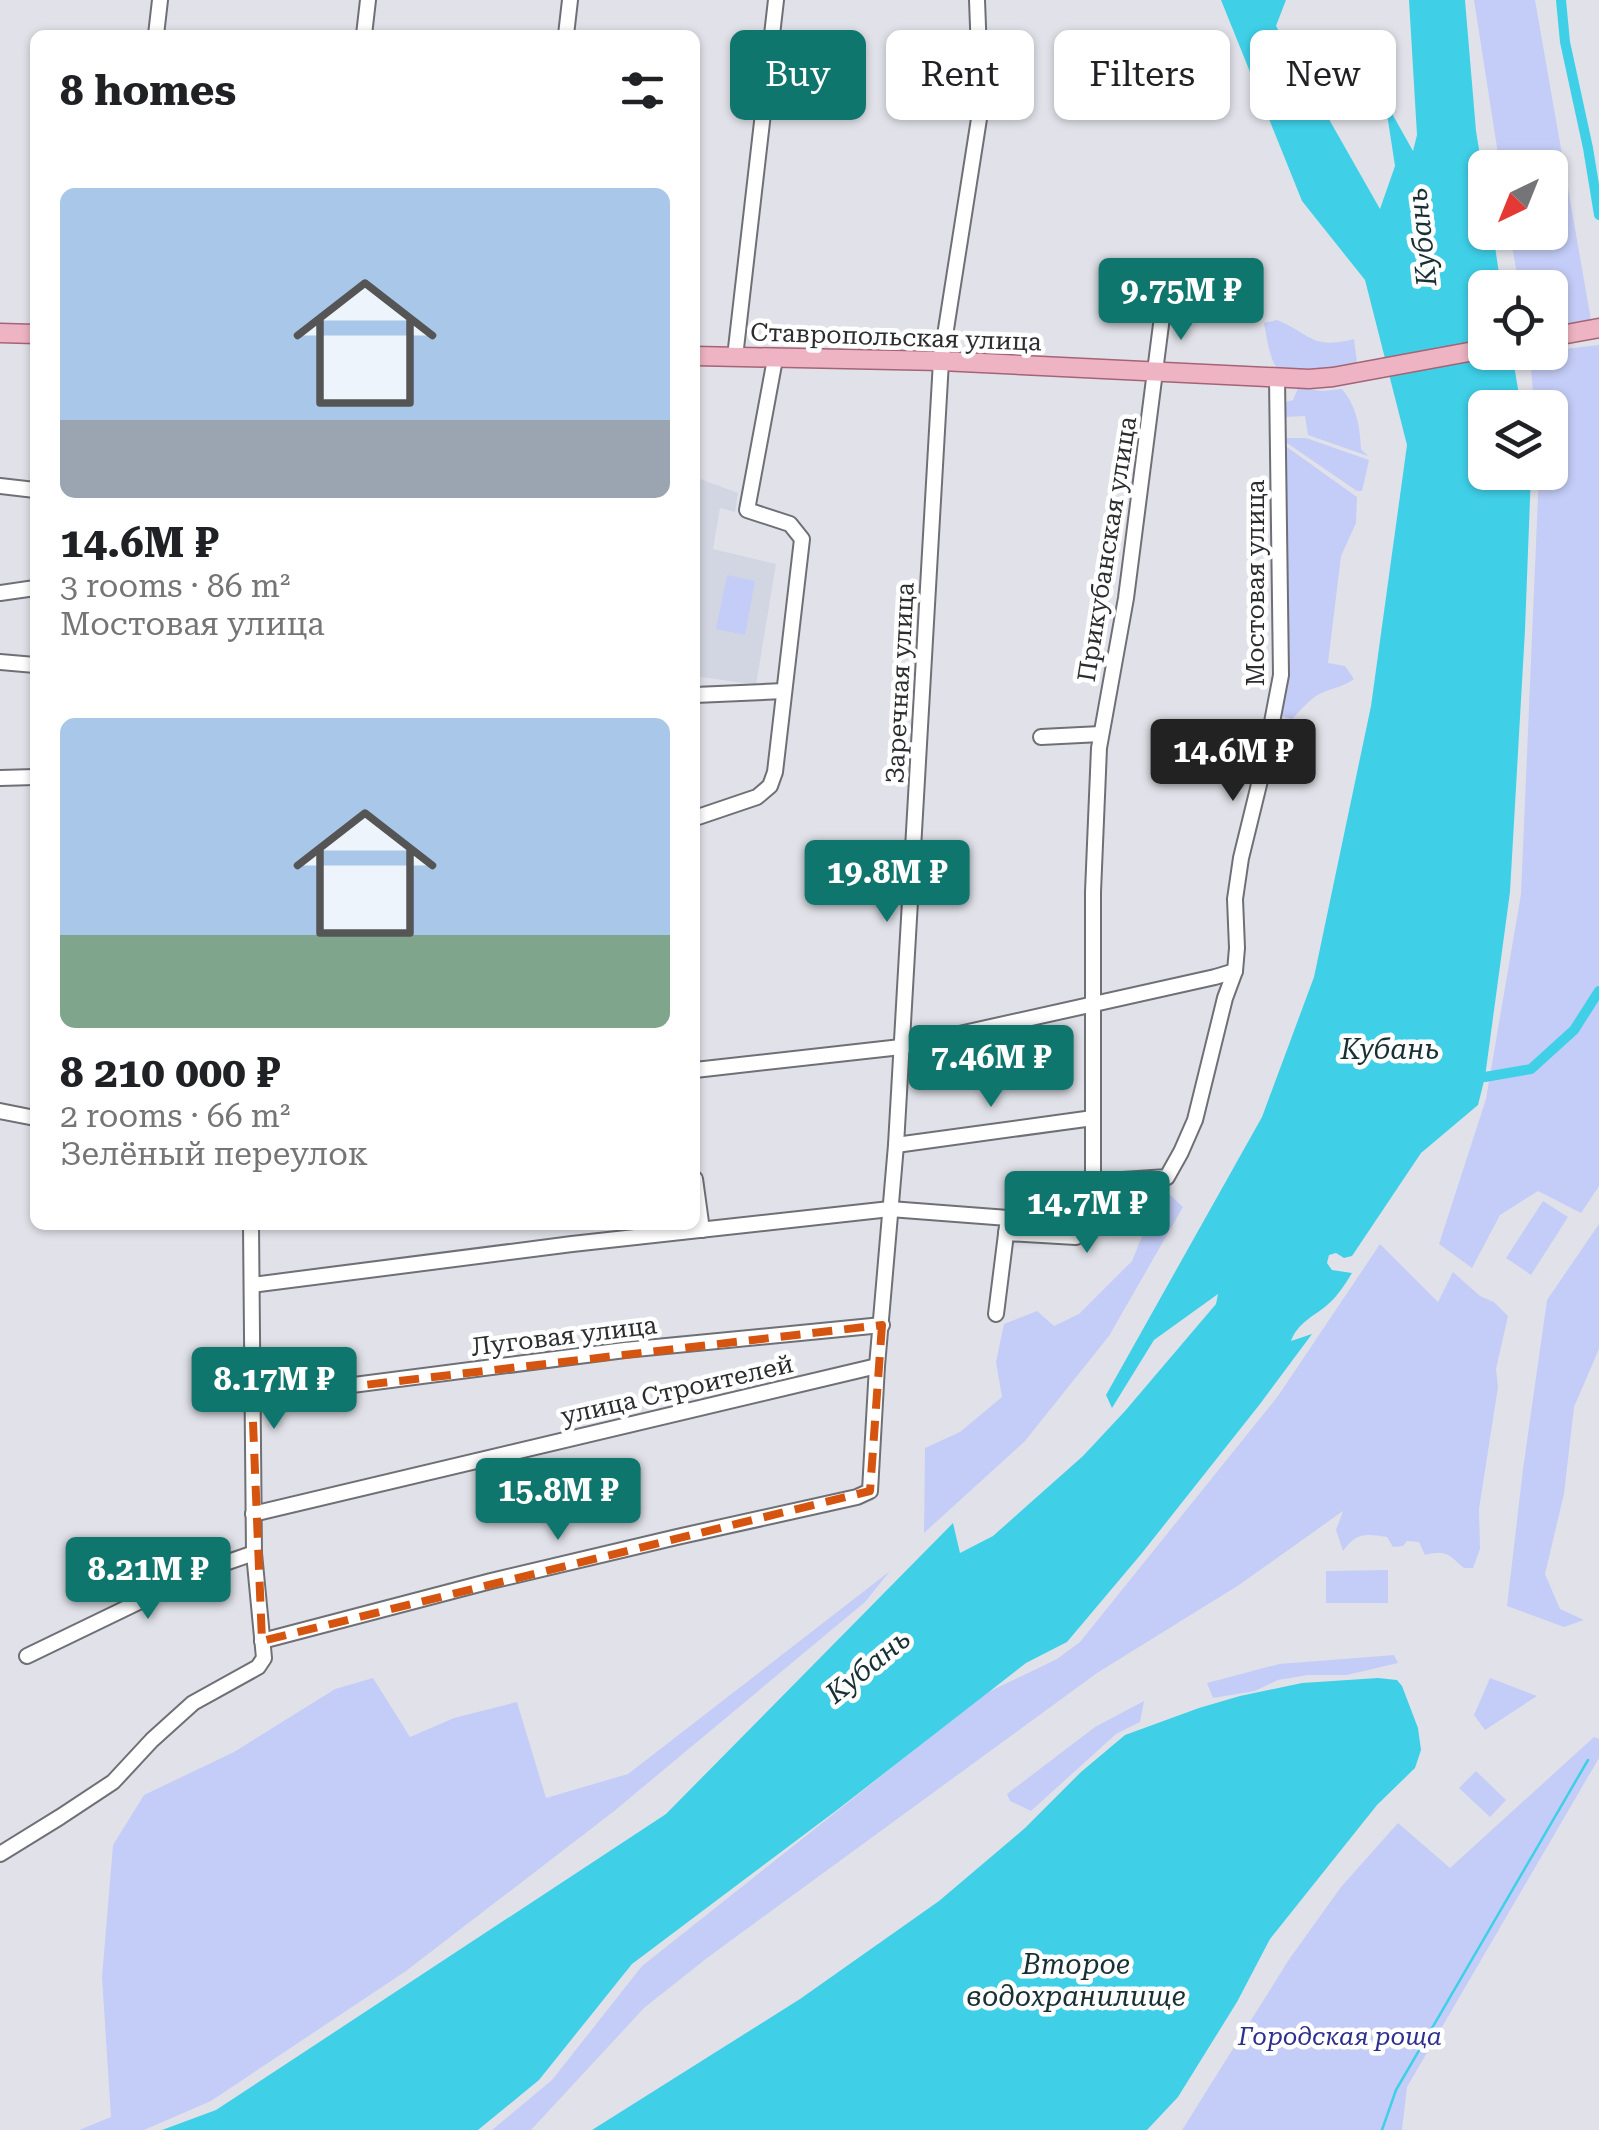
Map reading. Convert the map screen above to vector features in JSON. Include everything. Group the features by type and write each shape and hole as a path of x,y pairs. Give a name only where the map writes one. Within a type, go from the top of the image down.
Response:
{"main road":[{"path":"1568,334 1599,328"},
{"path":"0,333 30,334"},
{"name":"Ставропольская улица","path":"700,356 942,361 1309,379 1468,352"}],"street":[{"path":"157,30 160,0"},
{"path":"365,30 368,0"},
{"path":"567,30 570,0"},
{"path":"735,357 776,0"},
{"name":"Заречная улица","path":"262,1640 870,1491 896,1145 942,361 981,106 977,0"},
{"path":"1156,371 1163,309"},
{"path":"700,816 758,797 770,786 775,772 802,539 790,524 747,510 774,359"},
{"name":"Прикубанская улица","path":"1006,1233 1076,1237 1086,1232 1090,1221 1093,892 1101,734 1126,598 1156,371"},
{"name":"Мостовая улица","path":"1093,1182 1167,1177 1195,1120 1234,971 1235,899 1241,858 1281,675 1277,379"},
{"path":"0,486 30,489"},
{"path":"0,593 30,589"},
{"path":"0,662 30,665"},
{"path":"700,696 784,691"},
{"path":"1041,737 1101,734"},
{"path":"0,778 30,777"},
{"path":"700,1069 901,1047 1234,971"},
{"path":"0,1111 30,1117"},
{"path":"896,1145 1092,1118"},
{"path":"252,1285 890,1209 1008,1218 996,1314"},
{"path":"700,1215 702,1230"},
{"path":"0,1854 112,1782 193,1703 258,1667 264,1658 254,1553 251,1230"},
{"name":"Луговая улица","path":"252,1398 625,1350 882,1325"},
{"name":"улица Строителей","path":"254,1514 877,1366"},
{"path":"27,1656 205,1570 254,1553"}],"highlighted area":[{"path":"882,1325 870,1491 262,1641 252,1398"}],"shaded area":[{"path":"700,479 738,493 735,512 720,508 713,549 776,564 756,685 700,677"}],"green space":[{"path":"1474,0 1535,0 1561,150 1497,150"},
{"path":"1568,189 1591,320 1568,323 1568,270 1516,270 1513,250 1568,250"},
{"path":"1277,320 1320,342 1354,339 1357,362 1305,372 1278,368 1264,323"},
{"path":"1599,345 1599,1186 1581,1213 1538,1191 1500,1215 1472,1268 1439,1244 1486,1099 1521,894 1538,490 1568,490 1568,390 1533,390 1531,370 1568,370 1568,349"},
{"path":"1298,388 1342,389 1357,418 1361,449 1368,456 1308,435 1305,416 1285,417 1285,402 1293,400"},
{"path":"1283,438 1306,438 1369,460 1362,491 1357,491"},
{"path":"1284,445 1357,497 1356,523 1341,556 1328,663 1345,666 1354,679 1316,696 1292,719 1277,715"},
{"path":"727,575 755,581 745,635 716,629"},
{"path":"1168,1193 1183,1207 1109,1336 1025,1441 924,1533 925,1448 960,1432 1002,1397 996,1362 1004,1324 1037,1311 1054,1326 1079,1314 1132,1261 1149,1219"},
{"path":"1543,1201 1568,1217 1531,1275 1506,1258"},
{"path":"1599,1224 1599,1349 1574,1407 1564,1494 1545,1574 1560,1609 1584,1620 1564,1627 1507,1606 1547,1300"},
{"path":"1380,1244 1438,1302 1453,1272 1508,1316 1496,1369 1498,1387 1479,1509 1480,1549 1473,1568 1464,1568 1443,1553 1425,1555 1419,1542 1407,1541 1403,1546 1393,1547 1387,1537 1357,1537 1343,1551 1336,1530 1343,1511 1239,1585 1097,1673 707,1958 644,2008 531,2130 492,2130 552,2080 642,1966 986,1693 1057,1659 1080,1642 1278,1396"},
{"path":"1388,1570 1388,1603 1326,1603 1326,1571"},
{"path":"890,1571 865,1602 613,1812 406,1971 211,2101 144,2130 79,2130 111,2117 102,1977 113,1845 144,1795 234,1752 335,1689 373,1678 410,1737 454,1718 517,1702 546,1798 628,1774"},
{"path":"1394,1655 1398,1663 1347,1675 1278,1680 1255,1691 1213,1698 1207,1683 1279,1664"},
{"path":"1490,1678 1537,1696 1485,1730 1474,1715"},
{"path":"1144,1701 1140,1722 1116,1734 1031,1811 1010,1801 1007,1794 1095,1727"},
{"name":"Городская роща","path":"1594,1737 1599,1739 1599,1758 1407,2087 1402,2130 1182,2130 1290,1958 1341,1887 1398,1823 1450,1868"},
{"path":"1476,1771 1506,1800 1490,1817 1459,1788"}],"water":[{"name":"Кубань","path":"1221,0 1286,0 1276,26 1278,30 1250,30 1250,72"},
{"name":"Кубань","path":"1409,0 1465,0 1479,150 1468,150 1468,250 1496,250 1498,270 1468,270 1468,370 1515,370 1518,390 1468,390 1468,490 1530,490 1510,892 1478,1105 1421,1153 1352,1256 1329,1255 1327,1263 1332,1270 1352,1273 1334,1299 1301,1325 1291,1341 1312,1334 1142,1553 1067,1642 1026,1663 632,1964 539,2080 478,2130 162,2130 216,2110 666,1814 953,1523 960,1553 993,1536 1083,1456 1216,1304 1218,1294 1154,1340 1112,1408 1106,1395 1262,1117 1314,977 1371,706 1407,445 1365,280 1302,201 1269,120 1329,120 1380,209 1395,166 1388,120 1396,120 1413,151 1417,135"},
{"name":"Второе водохранилище","path":"1397,1680 1402,1686 1418,1728 1421,1750 1415,1768 1377,1805 1270,1939 1237,2002 1178,2097 1147,2130 592,2130 800,1999 939,1901 1125,1735 1240,1696 1302,1683"}],"waterway":[{"path":"1561,0 1565,42 1599,215"},
{"path":"1485,1077 1531,1069 1574,1030 1599,991"},
{"path":"1382,2130 1396,2090 1588,1760"}]}
